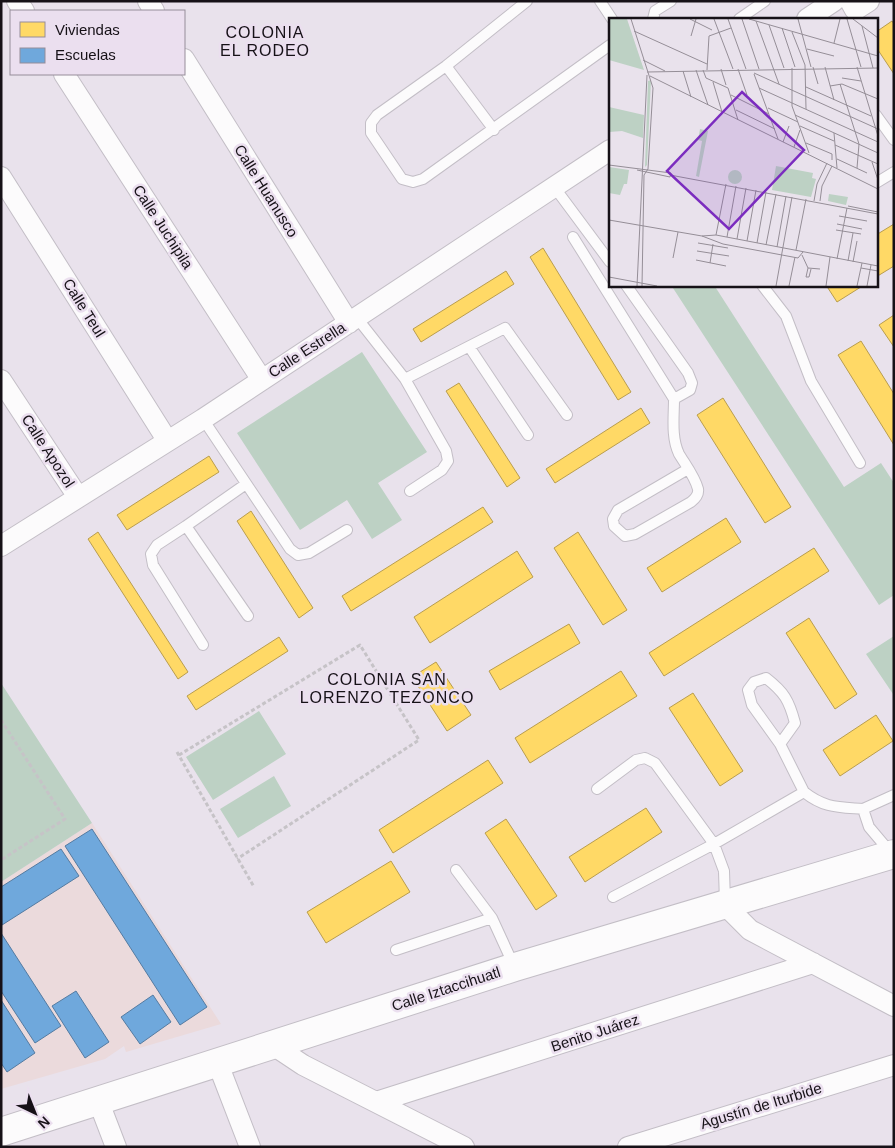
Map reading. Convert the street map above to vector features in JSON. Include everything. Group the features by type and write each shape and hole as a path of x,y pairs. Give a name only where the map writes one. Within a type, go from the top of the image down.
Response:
{"street":[{"path":"809,18 834,1"},
{"name":"Calle Huanusco","path":"185,61 353,320"},
{"name":"Calle Juchipila","path":"65,75 262,380"},
{"name":"Calle Estrella","path":"1,546 203,419 609,151"},
{"name":"Calle Teul","path":"1,177 167,440"},
{"name":"Calle Apozol","path":"1,380 78,497"},
{"name":"Calle Iztaccihuatl","path":"1,1132 98,1100 218,1064 273,1044 515,967 725,906 893,854"},
{"path":"725,906 750,930 894,1006"},
{"name":"Benito Juárez","path":"376,1102 814,964"},
{"path":"273,1044 304,1065 464,1147"},
{"path":"218,1064 250,1147"},
{"name":"Agustín de Iturbide","path":"628,1147 894,1065"},
{"path":"98,1100 116,1147"}],"lane":[{"path":"526,1 446,66 377,115 371,123 371,134 402,179 413,182 423,180 609,46"},
{"path":"653,18 655,12 671,1"},
{"path":"740,18 765,1"},
{"path":"602,2 611,18"},
{"path":"446,66 494,130"},
{"path":"878,118 894,140"},
{"path":"878,182 894,172"},
{"path":"555,188 609,261"},
{"path":"573,237 674,399 674,436 678,452 688,469 698,489 696,497 691,502 635,534 625,536 614,526 613,519 618,510 688,469"},
{"path":"627,286 688,373 692,383 690,390 674,399"},
{"path":"763,286 786,316 811,381 860,462"},
{"path":"353,320 405,379 446,451 448,461 442,470 410,491"},
{"path":"405,379 470,348 506,328 567,415"},
{"path":"470,348 528,435"},
{"path":"203,419 290,549 298,555 309,553 347,530"},
{"path":"203,645 153,565 151,554 157,545 246,484"},
{"path":"186,526 248,616"},
{"path":"780,744 795,723 791,708 782,691 766,678 754,682 748,690 752,705 780,744 804,792 815,801 826,806 863,809 894,795"},
{"path":"597,789 636,760 645,758 655,763 714,844 724,871 725,906"},
{"path":"613,897 714,844 804,792"},
{"path":"863,809 869,827 893,854"},
{"path":"456,870 492,918 515,967"},
{"path":"396,950 492,918"}],"path":[{"path":"237,859 419,740 360,645 178,753 237,859 254,887"},
{"path":"1,720 66,819 1,860"}],"shaded area":[{"path":"92,823 221,1024 126,1052 124,1046 105,1059 1,1089 1,882"}],"green space":[{"path":"672,286 715,286 844,487 881,463 894,483 894,595 879,605"},
{"path":"362,352 427,452 378,483 402,520 372,539 347,500 300,530 237,433"},
{"path":"894,636 894,693 893,694 866,654"},
{"path":"1,683 92,823 1,882"},
{"path":"259,711 286,754 213,800 186,757"},
{"path":"274,776 291,806 238,838 220,809"}],"building: Viviendas":[{"path":"892,21 894,24 894,74 878,50 878,31"},
{"path":"894,224 894,266 878,276 878,234"},
{"path":"543,248 631,392 618,400 530,257"},
{"path":"506,271 514,284 421,342 413,329"},
{"path":"827,286 862,286 837,302"},
{"path":"894,315 894,347 879,325"},
{"path":"861,341 894,394 894,445 838,355"},
{"path":"459,383 520,478 507,487 446,391"},
{"path":"723,398 791,507 765,523 697,415"},
{"path":"641,408 650,423 555,483 546,469"},
{"path":"209,456 219,472 127,530 117,515"},
{"path":"483,507 493,522 351,611 342,596"},
{"path":"251,511 313,608 299,618 237,521"},
{"path":"726,518 741,542 662,592 647,568"},
{"path":"98,532 188,672 178,679 88,539"},
{"path":"578,532 627,610 603,625 554,548"},
{"path":"814,548 829,571 664,676 649,653"},
{"path":"517,551 533,577 430,643 414,617"},
{"path":"809,618 857,694 835,709 786,633"},
{"path":"569,624 580,643 500,690 489,671"},
{"path":"279,637 288,651 196,710 187,696"},
{"path":"436,662 471,715 447,731 412,677"},
{"path":"621,671 637,696 530,763 515,738"},
{"path":"693,693 743,771 720,786 669,708"},
{"path":"876,715 893,741 840,776 823,750"},
{"path":"488,760 503,783 393,853 379,830"},
{"path":"646,808 662,832 585,882 569,857"},
{"path":"506,819 557,896 536,910 485,833"},
{"path":"391,861 410,892 326,943 307,912"}],"building: Escuelas":[{"path":"92,829 207,1007 180,1025 65,846"},
{"path":"61,849 79,876 2,925 1,887"},
{"path":"1,933 61,1026 35,1043 1,991"},
{"path":"76,991 109,1042 85,1058 52,1006"},
{"path":"153,995 171,1022 140,1044 121,1017"},
{"path":"1,1000 35,1053 7,1072 1,1063"}],"district":[{"name":"COLONIA EL RODEO","path":"265,41"},
{"name":"COLONIA SAN LORENZO TEZONCO","path":"387,688"}]}
